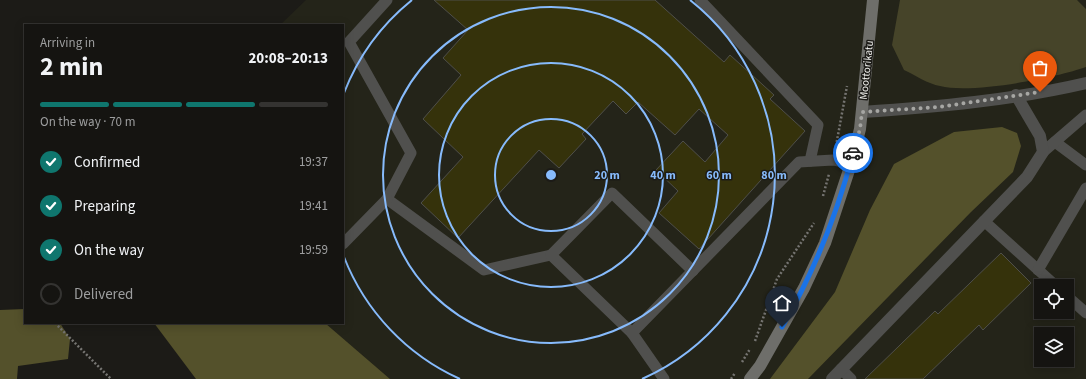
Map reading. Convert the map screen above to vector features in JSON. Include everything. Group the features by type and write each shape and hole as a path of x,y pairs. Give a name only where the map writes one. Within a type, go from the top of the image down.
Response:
{"main road":[{"name":"Moottorikatu","path":"750,379 760,366 804,288 825,243 851,164 860,129 873,0"}],"street":[{"path":"862,112 939,107 1086,83"},
{"path":"832,379 1027,177 1043,152 1040,136 1016,95"}],"lane":[{"path":"344,243 387,199 411,154 349,42 387,0"},
{"path":"700,0 818,125 810,161"},
{"path":"1043,152 1086,115"},
{"path":"1055,142 1086,165"},
{"path":"632,333 799,162 833,160 851,164"},
{"path":"1038,270 1086,188"},
{"path":"387,199 484,270 551,255 612,193 693,271"},
{"path":"984,221 1048,279"},
{"path":"551,255 632,333 664,379"},
{"path":"1074,302 1086,313"},
{"path":"841,370 851,379"}],"path":[{"path":"820,202 833,160 848,82"},
{"path":"731,379 755,341 777,279 814,224 816,217"},
{"path":"56,324 111,379"}],"shaded area":[{"path":"306,0 1086,0 1086,379 390,379 326,324 344,324 344,24 281,24"},
{"path":"900,0 1077,0 1086,9 1086,67 1055,76 1013,84 972,88 954,88 931,83 904,70 892,45"},
{"path":"1002,127 1017,133 1021,146 1013,172 971,212 808,379 770,379 835,292 870,210 894,164 954,132"},
{"path":"24,309 24,324 61,324 70,339 68,359 18,366 17,379 0,379 0,310"},
{"path":"155,324 326,324 390,379 196,379"}],"building":[{"path":"434,0 655,0 724,62 730,55 774,95 770,99 805,131 699,249 659,213 678,191 656,170 683,141 705,162 728,135 699,109 675,135 638,102 626,114 613,101 582,134 586,139 559,168 539,150 458,238 421,203 463,157 423,119 461,75 443,58 468,30"},
{"path":"1001,253 1031,283 983,330 979,325 923,379 865,379 935,311 938,314"}],"way so far":[{"path":"853,153 860,129 862,112 939,107 1040,92"}],"route":[{"path":"782,327 804,288 825,243 851,164 853,153"}]}
